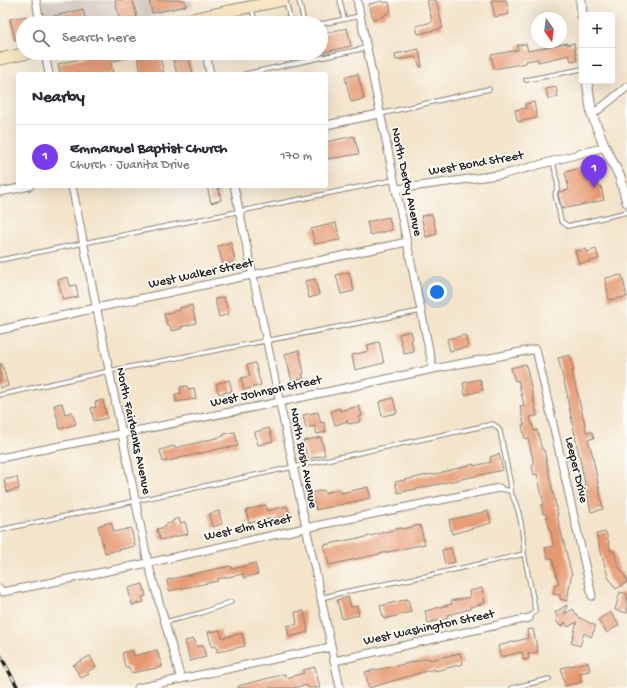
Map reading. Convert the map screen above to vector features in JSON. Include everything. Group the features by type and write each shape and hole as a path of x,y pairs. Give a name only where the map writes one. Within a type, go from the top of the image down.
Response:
{"main road":[{"path":"215,16 283,0"},
{"path":"0,59 16,56"}],"street":[{"path":"36,0 39,16"},
{"name":"North Derby Avenue","path":"357,0 379,114 433,369"},
{"path":"581,0 582,12"},
{"path":"46,60 49,72"},
{"path":"207,60 210,72"},
{"path":"587,84 592,115 605,147 620,177 627,202"},
{"path":"592,115 627,87"},
{"path":"328,125 379,114"},
{"name":"West Bond Street","path":"396,189 505,174 605,147"},
{"path":"0,192 20,188"},
{"name":"North Fairbanks Avenue","path":"72,188 148,562 181,679"},
{"name":"North Bush Avenue","path":"234,188 340,688"},
{"name":"West Walker Street","path":"0,330 96,308 253,276 407,242"},
{"name":"West Johnson Street","path":"0,458 536,349"},
{"name":"Leeper Drive","path":"536,349 592,596"},
{"name":"West Elm Street","path":"1,590 148,562 499,488"},
{"name":"West Washington Street","path":"334,661 529,618"},
{"path":"138,688 331,647"}],"lane":[{"path":"286,0 290,16"},
{"path":"299,0 302,16"},
{"path":"340,0 344,19"},
{"path":"251,7 253,16"},
{"path":"328,22 360,16"},
{"path":"328,54 366,48"},
{"path":"253,72 298,60"},
{"path":"526,80 579,70"},
{"path":"379,114 489,89"},
{"path":"553,161 558,186 558,190 555,194 560,216 562,221 568,226 627,212"},
{"path":"0,260 394,180"},
{"path":"0,395 109,371 421,311"},
{"path":"0,530 493,424 498,427 500,431 511,486 510,492"},
{"path":"499,488 510,492 516,502 521,521 524,554 535,611 529,618"},
{"path":"320,598 524,554"},
{"path":"165,622 201,613 231,602"},
{"path":"512,688 549,679"}],"shaded area":[{"path":"41,0 192,0 193,7 152,16 44,16"}],"building":[{"path":"115,0 133,0 137,16 119,16"},
{"path":"149,0 185,0 186,6 152,13"},
{"path":"427,0 436,0 443,28 418,34 416,26 432,22"},
{"path":"491,0 506,0 509,14 495,17"},
{"path":"382,1 383,3 389,2 391,12 385,14 385,16 373,19 369,4"},
{"path":"83,9 84,16 54,16"},
{"path":"16,18 16,40 15,40 10,19"},
{"path":"347,28 351,46 328,51 328,32"},
{"path":"574,43 577,60 571,61 569,55 538,62 538,59 526,61 526,63 494,69 491,55 518,50 517,45 526,44 528,51 543,48 567,48 567,45"},
{"path":"419,49 422,67 420,67 415,57 396,60 395,54"},
{"path":"75,60 118,60 111,62 113,72 60,72 58,64"},
{"path":"138,60 161,60 164,72 141,72"},
{"path":"173,60 190,60 193,72 176,72"},
{"path":"358,74 364,99 351,102 345,77"},
{"path":"556,87 558,97 548,99 546,89"},
{"path":"534,102 537,118 518,122 515,110 526,108 525,104"},
{"path":"354,136 359,154 328,159 328,142"},
{"path":"594,165 599,187 601,186 604,200 562,209 558,194 559,192 569,190 565,172"},
{"path":"207,188 218,188 221,200 211,203"},
{"path":"432,214 437,234 426,237 421,216"},
{"path":"389,217 392,230 370,235 367,222"},
{"path":"336,223 340,240 315,244 311,229"},
{"path":"231,242 235,261 223,265 218,246"},
{"path":"586,249 587,252 596,249 599,259 579,264 575,251"},
{"path":"349,272 354,291 341,294 336,275"},
{"path":"622,275 627,297 609,300 605,278"},
{"path":"68,277 70,286 76,285 78,297 63,300 58,280"},
{"path":"315,279 319,295 309,298 305,281"},
{"path":"224,297 229,314 219,317 215,299"},
{"path":"192,305 196,323 171,331 170,325 167,325 164,314"},
{"path":"411,331 413,339 411,340 414,352 404,354 399,334"},
{"path":"465,335 468,347 450,351 447,339"},
{"path":"379,342 384,363 355,370 352,355 369,351 367,345"},
{"path":"299,350 304,373 302,374 304,378 292,381 285,354"},
{"path":"570,355 574,371 572,371 587,433 592,432 594,438 588,440 603,509 591,512 568,397 558,358"},
{"path":"255,363 261,385 244,390 241,378 250,376 247,365"},
{"path":"0,364 2,364 8,386 0,388"},
{"path":"526,364 537,416 530,417 534,431 537,430 542,450 544,450 557,515 572,576 567,601 560,599 560,595 553,594 555,584 559,584 552,557 548,559 545,548 554,546 546,514 543,514 541,505 544,504 537,474 534,475 532,465 534,464 528,438 525,439 520,406 524,405 518,380 515,381 511,368"},
{"path":"480,379 483,390 465,395 463,383"},
{"path":"229,380 232,391 219,394 216,384"},
{"path":"187,386 188,389 194,388 196,399 176,402 175,394 181,393 180,387"},
{"path":"393,398 397,413 382,416 379,402"},
{"path":"103,400 107,418 94,421 91,408 96,407 95,402"},
{"path":"62,403 65,414 72,412 76,424 60,429 54,405"},
{"path":"359,406 362,416 359,417 360,422 348,424 348,421 335,425 331,411 340,408 340,411"},
{"path":"318,412 321,423 324,422 326,432 317,434 315,426 306,428 303,415"},
{"path":"269,428 273,441 258,445 255,432"},
{"path":"235,432 238,446 227,447 163,462 160,450 174,446 175,448 196,443"},
{"path":"321,437 325,455 308,459 303,441"},
{"path":"499,454 503,470 398,493 395,482 432,475 474,464 474,466 491,462 490,457"},
{"path":"17,477 19,489 7,492 4,480"},
{"path":"368,487 371,498 316,510 311,493 324,490 325,493 340,489 341,493"},
{"path":"266,505 267,511 287,506 291,520 280,523 278,517 249,523 246,510"},
{"path":"219,511 222,524 212,527 209,514"},
{"path":"488,511 491,523 452,534 449,520"},
{"path":"179,518 180,523 185,522 188,534 160,540 157,529 165,527 165,525"},
{"path":"111,522 114,532 131,528 135,546 105,553 98,526"},
{"path":"420,525 425,544 329,565 324,545"},
{"path":"606,532 611,551 614,551 618,566 627,579 627,582 616,589 608,577 596,534"},
{"path":"451,548 455,562 445,564 442,550"},
{"path":"255,563 258,574 244,578 243,574 217,579 218,581 169,591 167,580 215,569 231,566 232,569"},
{"path":"143,584 146,596 142,597 144,602 132,605 128,588"},
{"path":"482,588 485,603 470,607 470,609 447,615 448,618 428,623 425,611 452,604 451,601 470,597 469,591"},
{"path":"620,592 627,594 627,613 615,610"},
{"path":"348,597 351,607 357,606 359,615 342,619 337,600"},
{"path":"408,599 411,612 384,619 380,606"},
{"path":"567,605 565,614 573,609 578,617 596,626 591,637 584,633 580,646 571,643 577,622 568,627 565,622 563,626 562,624 560,626 556,620 558,618 555,612"},
{"path":"304,611 308,632 289,637 287,626 297,624 295,612"},
{"path":"610,612 619,625 607,633 598,620"},
{"path":"533,629 538,652 528,654 529,659 523,660 522,652 501,657 498,646 528,638 527,630"},
{"path":"220,630 222,638 242,633 245,646 217,652 216,646 212,647 208,632"},
{"path":"194,639 197,647 203,645 206,657 190,661 185,641"},
{"path":"132,650 134,656 157,650 162,667 131,673 129,667 125,667 122,653"},
{"path":"460,653 463,664 435,671 435,669 369,688 365,672"},
{"path":"90,656 96,667 87,672 89,674 81,678 73,665"},
{"path":"588,662 590,671 580,673 582,682 565,686 561,668"},
{"path":"315,667 320,688 308,688 307,685 293,688 238,688 238,686 285,674 286,678 304,673 303,670"}],"railway":[{"path":"0,655 18,688"}],"place":[{"name":"Emmanuel Baptist Church","path":"594,188"}]}
